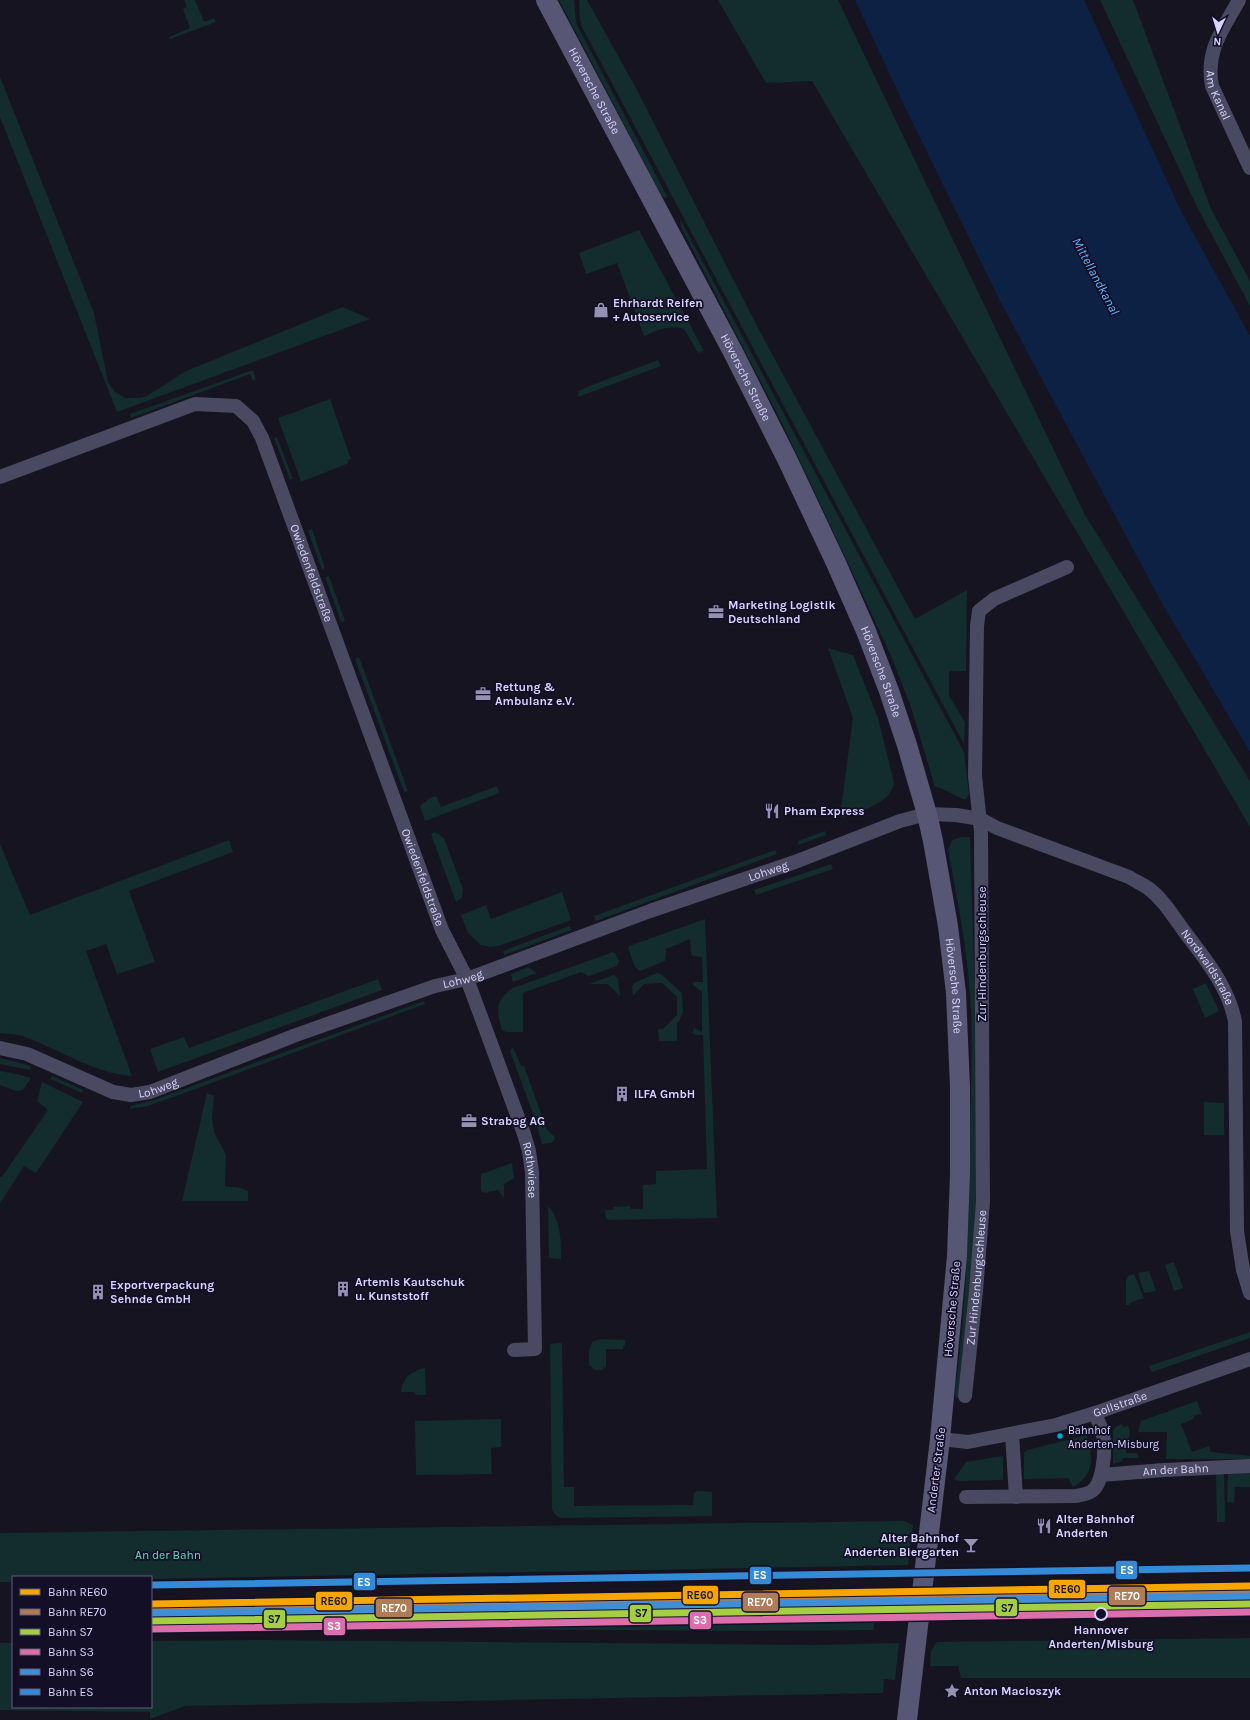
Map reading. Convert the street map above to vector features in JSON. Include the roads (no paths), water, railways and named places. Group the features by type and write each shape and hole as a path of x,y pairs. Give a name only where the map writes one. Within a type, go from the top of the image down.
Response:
{"main road":[{"name":"Höversche Straße","path":"546,0 733,352 787,459 836,563 866,631 889,691 907,745 927,814 948,926 956,994 960,1086 960,1174 957,1256 943,1412"},
{"name":"Anderter Straße","path":"907,1720 943,1412"}],"street":[{"name":"Am Kanal","path":"1239,0 1214,44 1210,57 1209,73 1212,86 1250,168"},
{"name":"Owiedenfeldstraße","path":"0,476 195,404 236,406 253,421 262,438 442,930 467,979"},
{"name":"Zur Hindenburgschleuse","path":"965,1396 976,1298 984,1199 981,819 975,776 977,626 979,610 994,599 1067,567"},
{"name":"Nordwaldstraße","path":"927,814 956,815 981,819 997,828 1129,878 1148,888 1169,911 1211,968 1232,1006 1235,1021 1237,1231 1243,1270 1250,1293"},
{"name":"Lohweg","path":"0,1048 27,1054 113,1092 131,1094 150,1092 326,1025 435,986 467,979 650,911 795,862 900,821 927,814"},
{"name":"Rothwiese","path":"467,979 524,1134 529,1151 532,1172 535,1350 514,1350"},
{"name":"Gollstraße","path":"940,1439 968,1442 1056,1424 1095,1413 1250,1359"},
{"path":"966,1497 1076,1496 1091,1492 1097,1485 1101,1475 1104,1439 1095,1413"},
{"path":"1012,1434 1016,1496"},
{"name":"An der Bahn","path":"1101,1475 1250,1466"}],"water":[{"name":"Mittellandkanal","path":"855,0 1084,0 1181,211 1250,336 1250,752 1163,605 999,299 905,107"}],"rail line":[{"name":"ES","path":"152,1585 1250,1568"},
{"name":"RE60","path":"152,1604 1250,1586"},
{"name":"RE70","path":"152,1612 1250,1594"},
{"name":"S6","path":"152,1613 1250,1596"},
{"name":"S7","path":"152,1621 1250,1604"},
{"name":"S3","path":"152,1629 1250,1612"}],"place":[{"name":"Ehrhardt Reifen + Autoservice","path":"601,310"},
{"name":"Marketing Logistik Deutschland","path":"716,612"},
{"name":"Rettung & Ambulanz e.V.","path":"483,694"},
{"name":"Pham Express","path":"772,811"},
{"name":"ILFA GmbH","path":"622,1094"},
{"name":"Strabag AG","path":"469,1121"},
{"name":"Artemis Kautschuk u. Kunststoff","path":"343,1289"},
{"name":"Exportverpackung Sehnde GmbH","path":"98,1292"},
{"name":"Bahnhof Anderten-Misburg","path":"1060,1436"},
{"name":"Alter Bahnhof Anderten","path":"1044,1526"},
{"name":"Alter Bahnhof Anderten Biergarten","path":"971,1545"},
{"name":"Hannover Anderten/Misburg","path":"1101,1614"},
{"name":"Anton Macioszyk","path":"952,1691"}]}
